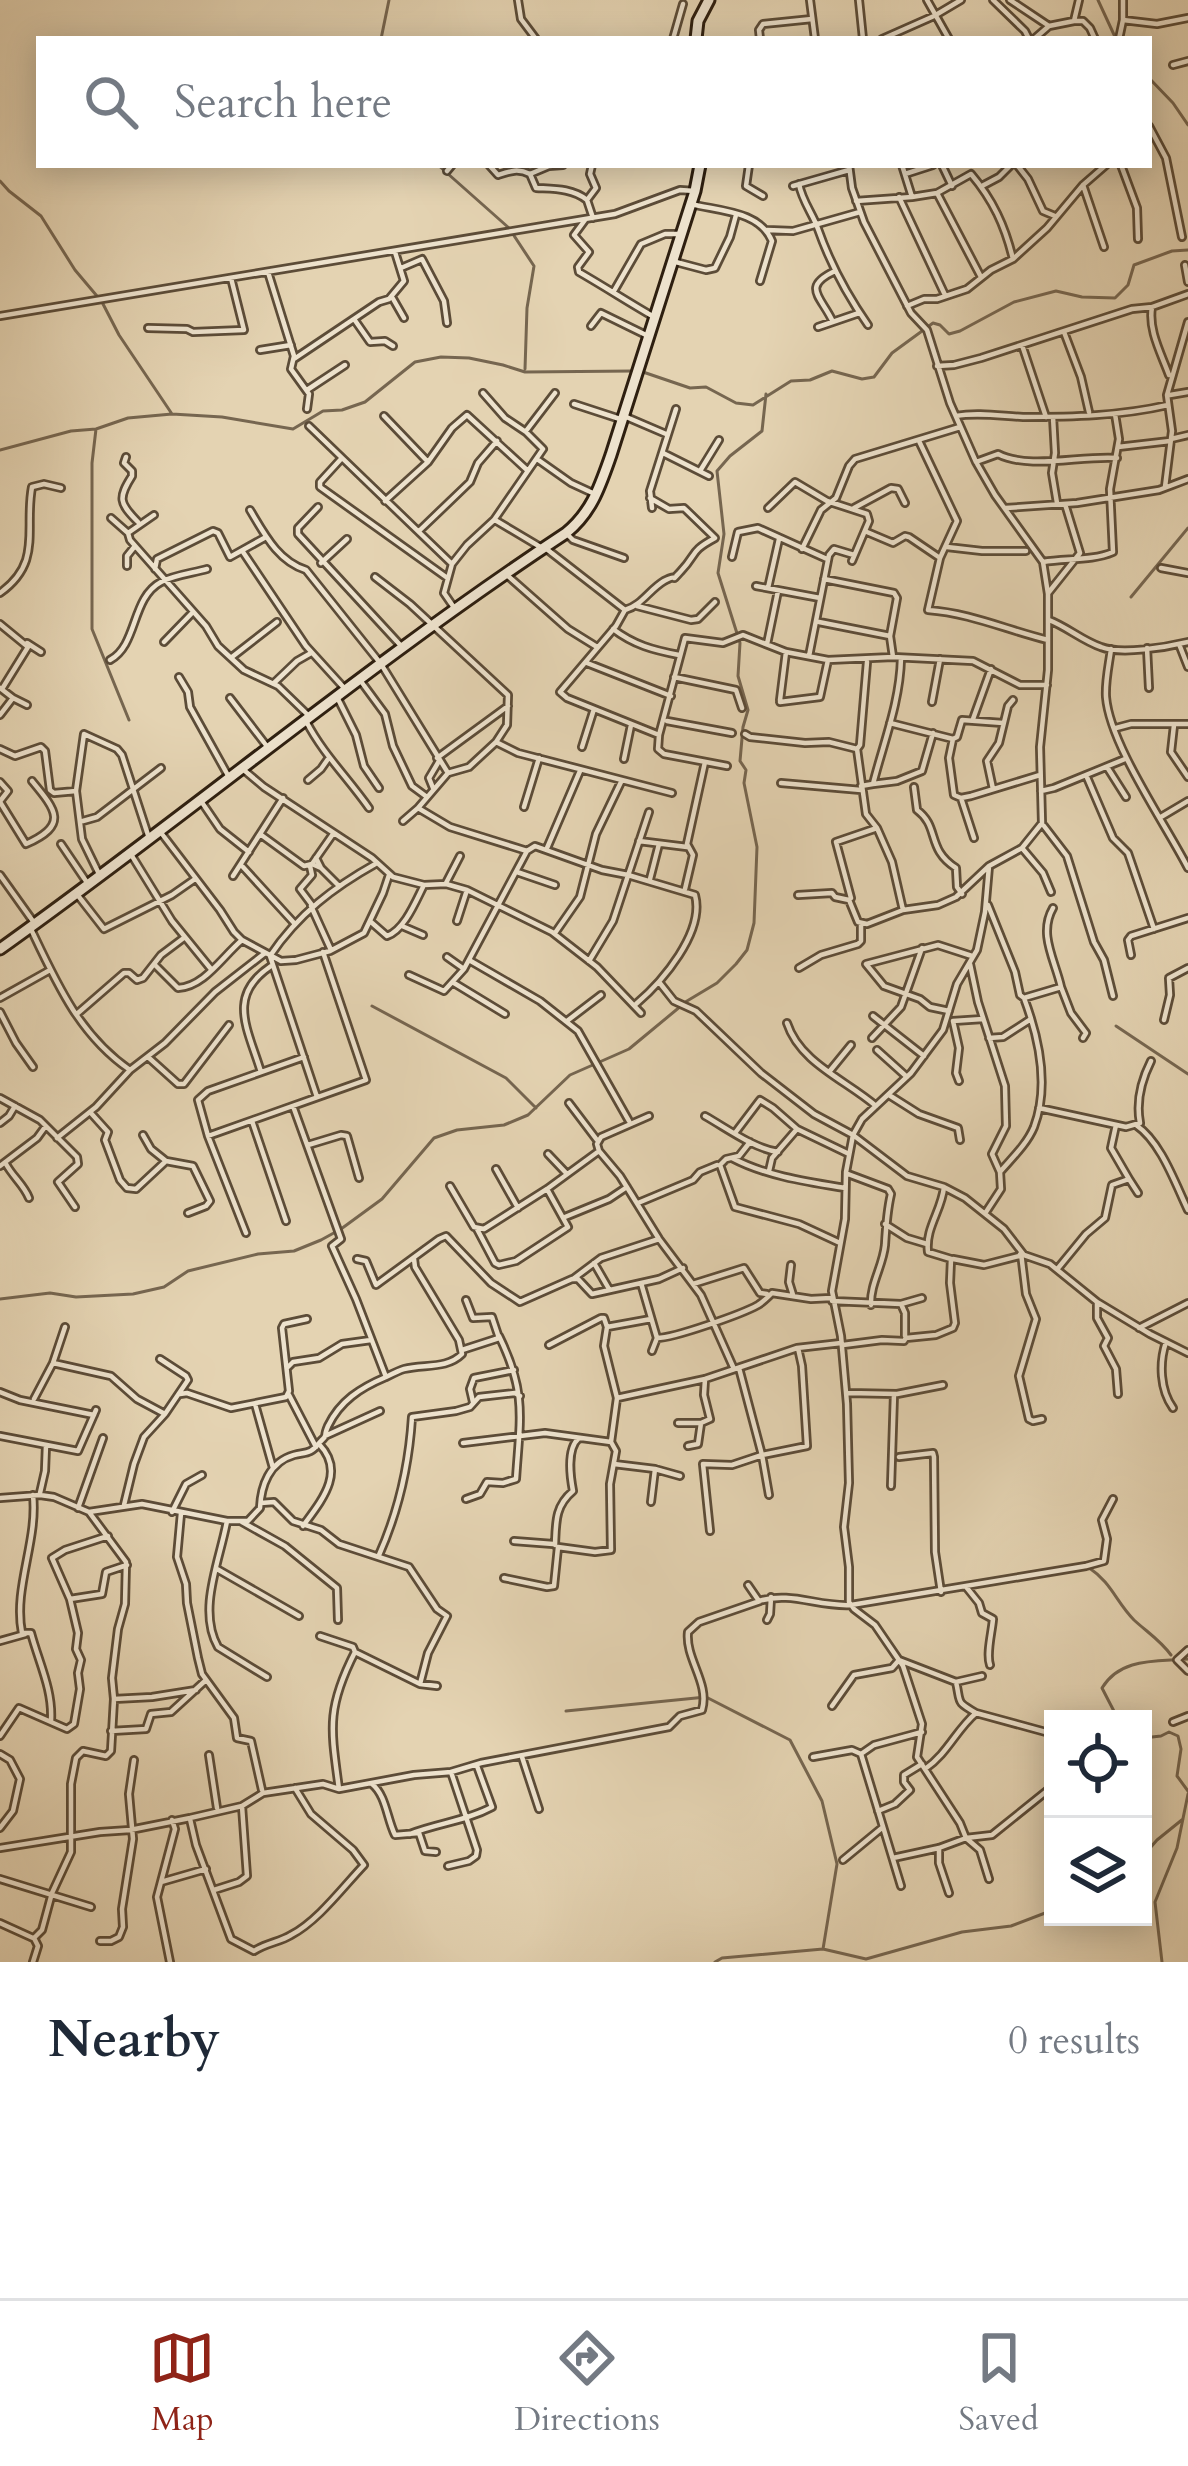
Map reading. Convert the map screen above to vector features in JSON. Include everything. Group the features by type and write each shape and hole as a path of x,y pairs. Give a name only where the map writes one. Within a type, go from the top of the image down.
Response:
{"main road":[{"path":"696,36 709,0"},
{"path":"0,949 585,514 597,495 624,418 699,168"}],"street":[{"path":"518,0 521,19 534,36"},
{"path":"810,0 815,36"},
{"path":"859,0 863,36"},
{"path":"927,0 947,36"},
{"path":"889,36 962,0"},
{"path":"993,0 1029,36"},
{"path":"1010,0 1048,26"},
{"path":"1074,21 1079,0"},
{"path":"1120,36 1123,0"},
{"path":"674,36 683,4"},
{"path":"1123,20 1157,24 1188,18"},
{"path":"760,36 763,24 812,19"},
{"path":"1035,36 1048,26 1074,21 1083,21 1094,36"},
{"path":"1173,65 1188,61"},
{"path":"1152,133 1166,158 1182,237"},
{"path":"492,168 498,175 513,170 530,174 544,168"},
{"path":"592,168 596,188 587,200 589,219 574,236 589,251 578,271 654,317"},
{"path":"749,168 746,184 763,196"},
{"path":"868,325 826,254 817,224 796,185 849,168 860,212 907,306 926,328 976,462 1043,562 1048,640 1041,724 1042,823 1069,860 1113,996"},
{"path":"903,168 912,197"},
{"path":"905,174 924,168"},
{"path":"943,168 952,186"},
{"path":"981,187 1010,168"},
{"path":"1016,168 1043,211 1057,217"},
{"path":"907,306 967,289 1013,259 1103,168"},
{"path":"1122,168 1137,208 1138,239"},
{"path":"530,174 536,188 558,189 587,200"},
{"path":"856,201 937,193 971,175 1006,229 1013,259"},
{"path":"1083,185 1105,247"},
{"path":"0,316 589,219 625,212 680,190 695,190"},
{"path":"937,193 981,277"},
{"path":"899,197 945,295"},
{"path":"691,204 736,213 767,230 772,241 760,281"},
{"path":"767,230 793,231 860,212"},
{"path":"672,261 715,268 736,213"},
{"path":"614,291 641,244 665,234 681,234"},
{"path":"307,410 307,390 291,369 295,359 392,297 404,281 395,252"},
{"path":"401,268 422,259 444,301 447,323"},
{"path":"1185,265 1188,282"},
{"path":"833,322 815,284 835,271"},
{"path":"268,272 295,359"},
{"path":"148,328 244,330 231,278"},
{"path":"938,366 1188,294"},
{"path":"392,297 404,318"},
{"path":"1152,307 1155,338 1171,379"},
{"path":"591,326 601,313 648,336"},
{"path":"818,327 860,313"},
{"path":"354,320 370,342 393,346"},
{"path":"1165,488 1171,440 1168,395 1188,322"},
{"path":"1064,332 1090,415"},
{"path":"260,350 291,345"},
{"path":"1022,345 1050,417 1052,473 1080,548 1048,594"},
{"path":"307,390 345,365"},
{"path":"1168,395 1188,392"},
{"path":"455,609 444,593 452,564 466,544 494,520 543,449 483,393"},
{"path":"526,432 555,393"},
{"path":"574,404 666,434"},
{"path":"956,416 1115,414 1168,405"},
{"path":"652,508 654,476 676,409"},
{"path":"1043,562 1113,551 1111,497 1119,432 1115,414"},
{"path":"385,501 428,462 467,415 527,470"},
{"path":"384,416 428,462"},
{"path":"310,426 452,564"},
{"path":"802,549 855,459 960,427"},
{"path":"1118,447 1188,435"},
{"path":"700,471 719,440"},
{"path":"418,533 470,482 478,463 497,441"},
{"path":"919,441 957,518 940,558 928,610 980,618 1048,640"},
{"path":"663,453 709,476"},
{"path":"976,462 998,454 1054,461 1117,458"},
{"path":"126,457 124,463 132,471"},
{"path":"341,459 320,487 446,577"},
{"path":"537,459 597,495"},
{"path":"132,471 146,466"},
{"path":"132,471 122,500 140,524"},
{"path":"1006,508 1111,497 1188,479"},
{"path":"768,508 796,482 869,516 853,558 834,549 827,559 809,657"},
{"path":"0,593 20,575 32,542 32,487 61,488"},
{"path":"854,508 891,488 898,489 904,502"},
{"path":"650,498 669,509 684,508 715,538 699,545 675,578 625,610 560,692 659,734"},
{"path":"318,507 297,531 321,563 403,648"},
{"path":"250,510 288,563 306,570 381,664 448,773"},
{"path":"128,532 154,514"},
{"path":"111,518 128,532 218,646 248,673 274,683 308,719 328,758 369,808"},
{"path":"494,520 543,548 625,610"},
{"path":"732,557 740,530 758,529 827,559"},
{"path":"155,569 157,560 213,531 228,556 266,537"},
{"path":"865,531 893,543 909,537 940,558"},
{"path":"566,532 573,540 624,558"},
{"path":"1026,551 1028,536"},
{"path":"321,563 347,538"},
{"path":"768,588 779,538"},
{"path":"127,566 127,556 135,546"},
{"path":"946,547 1038,551"},
{"path":"243,552 342,693 364,766 379,788"},
{"path":"1161,568 1188,573"},
{"path":"110,660 119,655 154,587 207,569"},
{"path":"505,573 597,647"},
{"path":"376,577 508,694 507,725 496,742 469,767 448,773 403,821"},
{"path":"824,580 894,593 897,601 890,636 900,690 873,784"},
{"path":"756,586 820,598"},
{"path":"767,644 778,591"},
{"path":"637,606 691,620 715,602"},
{"path":"164,642 194,612"},
{"path":"1048,620 1111,649 1188,642"},
{"path":"232,658 277,622"},
{"path":"816,622 890,636"},
{"path":"0,624 41,652"},
{"path":"614,629 645,648 679,656"},
{"path":"727,766 659,752 659,734 682,641 688,638 723,643 742,635 785,652 828,660 973,661 1020,685 1047,685"},
{"path":"27,643 1,689 27,705"},
{"path":"1179,644 1188,667"},
{"path":"1147,648 1149,688"},
{"path":"1111,649 1106,696 1115,728 1188,868"},
{"path":"785,652 780,703 820,697 828,660"},
{"path":"274,683 312,653"},
{"path":"932,702 940,659"},
{"path":"867,660 857,749 861,788 866,814 892,862 903,910"},
{"path":"585,661 670,696"},
{"path":"973,719 992,669"},
{"path":"179,677 230,779"},
{"path":"674,677 736,690 742,708"},
{"path":"360,680 385,714 393,746 412,786 428,798"},
{"path":"0,715 13,698"},
{"path":"230,698 269,749"},
{"path":"993,789 987,760 1013,700"},
{"path":"433,790 430,778 438,759 508,706"},
{"path":"583,747 594,710"},
{"path":"664,720 732,733"},
{"path":"1003,723 962,720 949,758 954,795 961,798 1040,775"},
{"path":"890,723 953,739"},
{"path":"1174,724 1171,752 1188,777"},
{"path":"1115,728 1188,724"},
{"path":"624,759 632,725"},
{"path":"781,783 861,788 897,781 922,771 933,733"},
{"path":"100,876 82,839 76,791 84,734 122,754 150,839"},
{"path":"745,734 857,749"},
{"path":"496,742 514,752 672,793"},
{"path":"0,749 15,756 44,748 47,793 55,820 32,843 26,844 0,802 8,791 0,782"},
{"path":"308,780 328,758"},
{"path":"524,807 538,758"},
{"path":"1041,790 1127,758"},
{"path":"687,847 705,762"},
{"path":"1107,766 1126,797"},
{"path":"80,821 97,817 161,768"},
{"path":"243,769 389,874 424,885 467,890 555,934 641,1013"},
{"path":"546,851 580,771"},
{"path":"1086,775 1113,838 1128,854 1154,929"},
{"path":"32,782 47,793 76,791"},
{"path":"555,934 580,897 600,824 622,782"},
{"path":"914,788 917,810 927,819 941,858 956,868 962,894"},
{"path":"233,876 283,797"},
{"path":"961,798 974,838"},
{"path":"201,801 220,829 249,852"},
{"path":"1161,817 1188,801"},
{"path":"418,808 450,827 527,851"},
{"path":"589,961 613,921 649,812"},
{"path":"860,924 962,894 998,859 1022,848 1042,823"},
{"path":"799,968 861,941 836,842 877,828"},
{"path":"160,831 242,940 281,961 327,951 364,933 389,874"},
{"path":"208,1136 366,1079 327,951 300,889 313,875 313,863 334,832"},
{"path":"260,834 304,866 313,863"},
{"path":"639,841 687,847 693,855 685,890"},
{"path":"61,844 88,884"},
{"path":"649,881 658,844"},
{"path":"409,975 444,991 454,983 527,851 535,846 698,897 697,911 676,961 634,1005"},
{"path":"1022,848 1043,873 1051,892"},
{"path":"130,854 211,969"},
{"path":"446,884 460,856"},
{"path":"313,863 339,886"},
{"path":"57,1138 215,992 268,955 311,906 377,863"},
{"path":"241,865 295,924"},
{"path":"959,1081 959,1048 950,1011 957,984 972,960 989,866"},
{"path":"517,872 555,886"},
{"path":"0,875 33,925 50,970 76,1015 97,1044 130,1070"},
{"path":"76,893 104,929 195,879"},
{"path":"371,922 388,936 394,935 424,885"},
{"path":"457,920 467,890"},
{"path":"799,895 832,893 852,901"},
{"path":"986,900 1031,1019 1043,1072 1033,1129 1000,1172"},
{"path":"1053,908 1046,928 1049,949 1071,1013 1086,1033 1083,1038"},
{"path":"1131,955 1129,938 1188,919"},
{"path":"402,926 423,935"},
{"path":"76,1015 124,973 140,980 161,955 185,938"},
{"path":"154,964 180,990 198,984 242,940"},
{"path":"950,1011 884,986 866,964 942,946 972,960"},
{"path":"872,1038 901,1007 922,948"},
{"path":"268,955 317,1097"},
{"path":"447,957 464,969"},
{"path":"470,960 567,1021 590,1049 630,1123"},
{"path":"972,960 983,1019 1005,1086 1006,1126 992,1154 1001,1189 985,1214"},
{"path":"261,1072 242,1005 251,983 272,966"},
{"path":"1164,1020 1169,978 1188,968"},
{"path":"0,998 50,970"},
{"path":"659,982 674,1001 696,1011 769,1080 814,1114 907,1176 965,1198 1007,1233 1021,1253 1026,1294 1036,1319 1020,1385 1029,1419 1042,1419"},
{"path":"454,983 505,1014"},
{"path":"1024,998 1061,987"},
{"path":"567,1021 601,995"},
{"path":"0,1012 33,1067"},
{"path":"873,1016 924,1056"},
{"path":"983,1019 950,1021 907,1077 862,1119 849,1154 845,1219 831,1300 842,1344 850,1451 844,1527 850,1605 874,1625 898,1660 914,1695 920,1733 916,1752 966,1838 980,1850 989,1879"},
{"path":"989,1038 1003,1037 1031,1019"},
{"path":"787,1023 813,1061 876,1106"},
{"path":"148,1057 181,1085 230,1025"},
{"path":"829,1072 851,1046"},
{"path":"877,1050 907,1077"},
{"path":"246,1233 208,1136 198,1106 200,1096 304,1057"},
{"path":"1136,1125 1140,1123 1136,1109 1151,1061"},
{"path":"890,1094 919,1114 958,1128 960,1140"},
{"path":"0,1098 40,1120 77,1157 78,1164 58,1182 75,1207"},
{"path":"735,1133 760,1100 797,1130"},
{"path":"569,1103 694,1284 714,1321 737,1368 769,1495"},
{"path":"0,1123 15,1106"},
{"path":"293,1106 341,1239 332,1246 335,1257 386,1377"},
{"path":"1038,1108 1136,1125 1157,1151 1188,1210"},
{"path":"90,1112 108,1132 105,1140 120,1180 128,1188 136,1189 166,1161"},
{"path":"597,1140 649,1116"},
{"path":"705,1116 778,1152"},
{"path":"252,1121 286,1221"},
{"path":"1116,1125 1111,1148 1138,1193"},
{"path":"29,1198 25,1187 3,1165 45,1127"},
{"path":"770,1171 772,1158 797,1130 849,1154"},
{"path":"143,1135 152,1151 166,1161 191,1164 209,1197 206,1206 188,1213"},
{"path":"307,1145 347,1136 359,1178"},
{"path":"638,1202 739,1156 751,1142"},
{"path":"477,1229 518,1208 599,1150"},
{"path":"548,1154 567,1174"},
{"path":"733,1158 748,1166 845,1189"},
{"path":"720,1164 735,1207 799,1224 841,1243"},
{"path":"496,1168 518,1208"},
{"path":"846,1172 891,1194 871,1304"},
{"path":"1058,1269 1105,1218 1112,1185 1130,1179"},
{"path":"450,1186 499,1265 516,1261 566,1230 565,1217 547,1189"},
{"path":"565,1217 627,1187"},
{"path":"944,1187 926,1244 928,1252 984,1264 1021,1253 1058,1269 1097,1302 1188,1352"},
{"path":"885,1224 926,1244"},
{"path":"357,1259 366,1262 376,1285 446,1236 491,1283 520,1302 572,1279 617,1251 659,1239"},
{"path":"0,1498 54,1497 89,1512 146,1504 227,1521 253,1518 273,1469 317,1446 343,1402 402,1369 458,1360 462,1350 415,1268 414,1258"},
{"path":"617,1398 705,1379 798,1348 904,1341 953,1328 951,1258"},
{"path":"594,1263 609,1289"},
{"path":"791,1265 793,1295"},
{"path":"572,1279 592,1294 659,1279 683,1268"},
{"path":"694,1284 744,1268 760,1293 871,1304 922,1298"},
{"path":"640,1283 657,1338 652,1351"},
{"path":"657,1338 759,1305 770,1294"},
{"path":"466,1300 473,1318 492,1317 520,1396 516,1479 488,1482 480,1494 466,1499"},
{"path":"1097,1302 1096,1318 1108,1338 1104,1346 1116,1370 1118,1394"},
{"path":"901,1304 906,1338"},
{"path":"1139,1328 1188,1304"},
{"path":"549,1345 604,1318 604,1346 617,1398 611,1442"},
{"path":"303,1526 333,1478 326,1452 317,1446 289,1395 283,1326 307,1319"},
{"path":"607,1327 651,1319"},
{"path":"33,1401 65,1328"},
{"path":"462,1350 499,1336"},
{"path":"288,1368 342,1344 371,1340"},
{"path":"1166,1342 1161,1367 1173,1408"},
{"path":"710,1531 703,1464 732,1466 807,1446 798,1348"},
{"path":"124,1505 144,1437 188,1378 160,1359"},
{"path":"53,1363 111,1376 137,1399 165,1414"},
{"path":"473,1404 474,1378 514,1370"},
{"path":"678,1423 710,1419 705,1379"},
{"path":"846,1393 894,1394 943,1385"},
{"path":"0,1392 20,1400 95,1412 78,1451 0,1436"},
{"path":"180,1394 225,1408 289,1395"},
{"path":"891,1486 894,1394"},
{"path":"378,1557 400,1498 412,1417 456,1411 488,1395 520,1396"},
{"path":"255,1404 273,1469"},
{"path":"325,1436 380,1411"},
{"path":"688,1446 698,1444 701,1423"},
{"path":"463,1443 545,1433 611,1442 616,1448 610,1484 611,1550 514,1541"},
{"path":"78,1508 103,1438"},
{"path":"504,1578 554,1586 556,1513 573,1491 572,1445 579,1438"},
{"path":"31,1633 22,1634 19,1616 46,1445"},
{"path":"899,1457 933,1453 934,1552 941,1592"},
{"path":"614,1464 680,1476"},
{"path":"651,1502 655,1469"},
{"path":"172,1512 186,1484 202,1475"},
{"path":"0,1848 190,1818 242,1806 263,1793 323,1784 339,1789 414,1774 452,1772 669,1727 680,1717 701,1710 706,1696 686,1646 688,1632 699,1622 785,1595 850,1605 1050,1574 1103,1561 1107,1539 1102,1520 1113,1499"},
{"path":"261,1503 274,1502 303,1526 317,1528 339,1544 409,1568 447,1616 428,1653 420,1684"},
{"path":"34,1938 42,1930 71,1852 71,1784 76,1758 83,1751 110,1755 114,1662 127,1565 89,1512"},
{"path":"182,1513 177,1557 187,1584 202,1674 234,1718 237,1738 251,1741 263,1793"},
{"path":"227,1521 209,1608 214,1641 267,1677"},
{"path":"242,1522 285,1546 337,1588 338,1620"},
{"path":"0,1736 19,1708 70,1729 77,1714 81,1660 70,1599 52,1558 108,1536"},
{"path":"70,1599 102,1594 106,1572 127,1565"},
{"path":"217,1569 299,1616"},
{"path":"748,1585 760,1601"},
{"path":"967,1588 982,1613 992,1618 990,1665"},
{"path":"767,1620 771,1598"},
{"path":"0,1641 31,1633"},
{"path":"31,1633 52,1695 51,1721"},
{"path":"320,1636 345,1643 420,1684 437,1686"},
{"path":"1188,1650 1177,1660 1188,1671"},
{"path":"339,1789 332,1714 355,1652"},
{"path":"898,1660 956,1682 982,1676"},
{"path":"832,1706 854,1675 892,1668 898,1660"},
{"path":"111,1731 146,1729 151,1714 171,1712 208,1678"},
{"path":"956,1682 960,1704 1044,1732"},
{"path":"114,1699 196,1690"},
{"path":"878,1811 907,1796 910,1790 904,1775 940,1759 976,1713"},
{"path":"1173,1722 1188,1716"},
{"path":"861,1754 874,1745 920,1733"},
{"path":"813,1757 852,1750 861,1754 901,1886"},
{"path":"0,1754 10,1760 20,1779 13,1811 0,1828"},
{"path":"209,1755 217,1810"},
{"path":"522,1756 539,1809"},
{"path":"100,1941 118,1937 123,1927 133,1839 129,1794 134,1760"},
{"path":"410,1834 467,1820 492,1807 477,1766"},
{"path":"448,1867 476,1856 452,1772"},
{"path":"372,1784 380,1791 395,1835 419,1833 425,1851 436,1852"},
{"path":"190,1818 231,1939 254,1951 293,1934 362,1868 362,1859 310,1814 295,1788"},
{"path":"893,1858 992,1835 1044,1793"},
{"path":"214,1890 247,1876 242,1806"},
{"path":"170,1962 157,1897 175,1828 172,1820"},
{"path":"843,1861 883,1827"},
{"path":"939,1848 949,1893"},
{"path":"161,1882 206,1869"},
{"path":"0,1879 91,1907"},
{"path":"0,1924 34,1938 38,1946 33,1962"}],"waterway":[{"path":"382,36 389,0"},
{"path":"1098,0 1115,36"},
{"path":"1152,81 1188,125"},
{"path":"441,168 509,228 534,266 525,369"},
{"path":"0,181 41,216 172,414"},
{"path":"643,372 690,388 706,387 736,403 753,405 791,381 832,371 862,379 874,377 892,353 933,323 949,334 1014,302 1056,291 1115,298 1128,285 1134,265 1188,250"},
{"path":"0,450 128,418 172,414 293,429 323,411 365,402 415,362 441,357 469,358 525,372 633,371"},
{"path":"0,1299 50,1293 76,1297 133,1294 164,1287 188,1271 258,1254 294,1251 321,1240 382,1199 434,1138 457,1130 504,1125 528,1115 570,1075 629,1049 736,964 747,950 754,923 757,847 744,783 746,770 740,761 748,710 738,676 740,643 718,573 724,534 717,471 762,431 766,394"},
{"path":"96,429 92,629 129,720"},
{"path":"1131,597 1188,528"},
{"path":"372,1006 506,1078 536,1108"},
{"path":"1116,1026 1188,1074"},
{"path":"1088,1567 1171,1655"},
{"path":"1113,1710 1102,1688 1119,1671 1140,1663 1188,1659"},
{"path":"566,1711 706,1697 790,1740 822,1801 837,1864 823,1949"},
{"path":"1152,1737 1169,1732 1178,1736 1177,1776 1188,1791"},
{"path":"1162,1962 1155,1902 1177,1848 1188,1794"},
{"path":"1152,1846 1183,1819"},
{"path":"715,1962 823,1949 866,1959 962,1932 1011,1926 1044,1913"}]}
